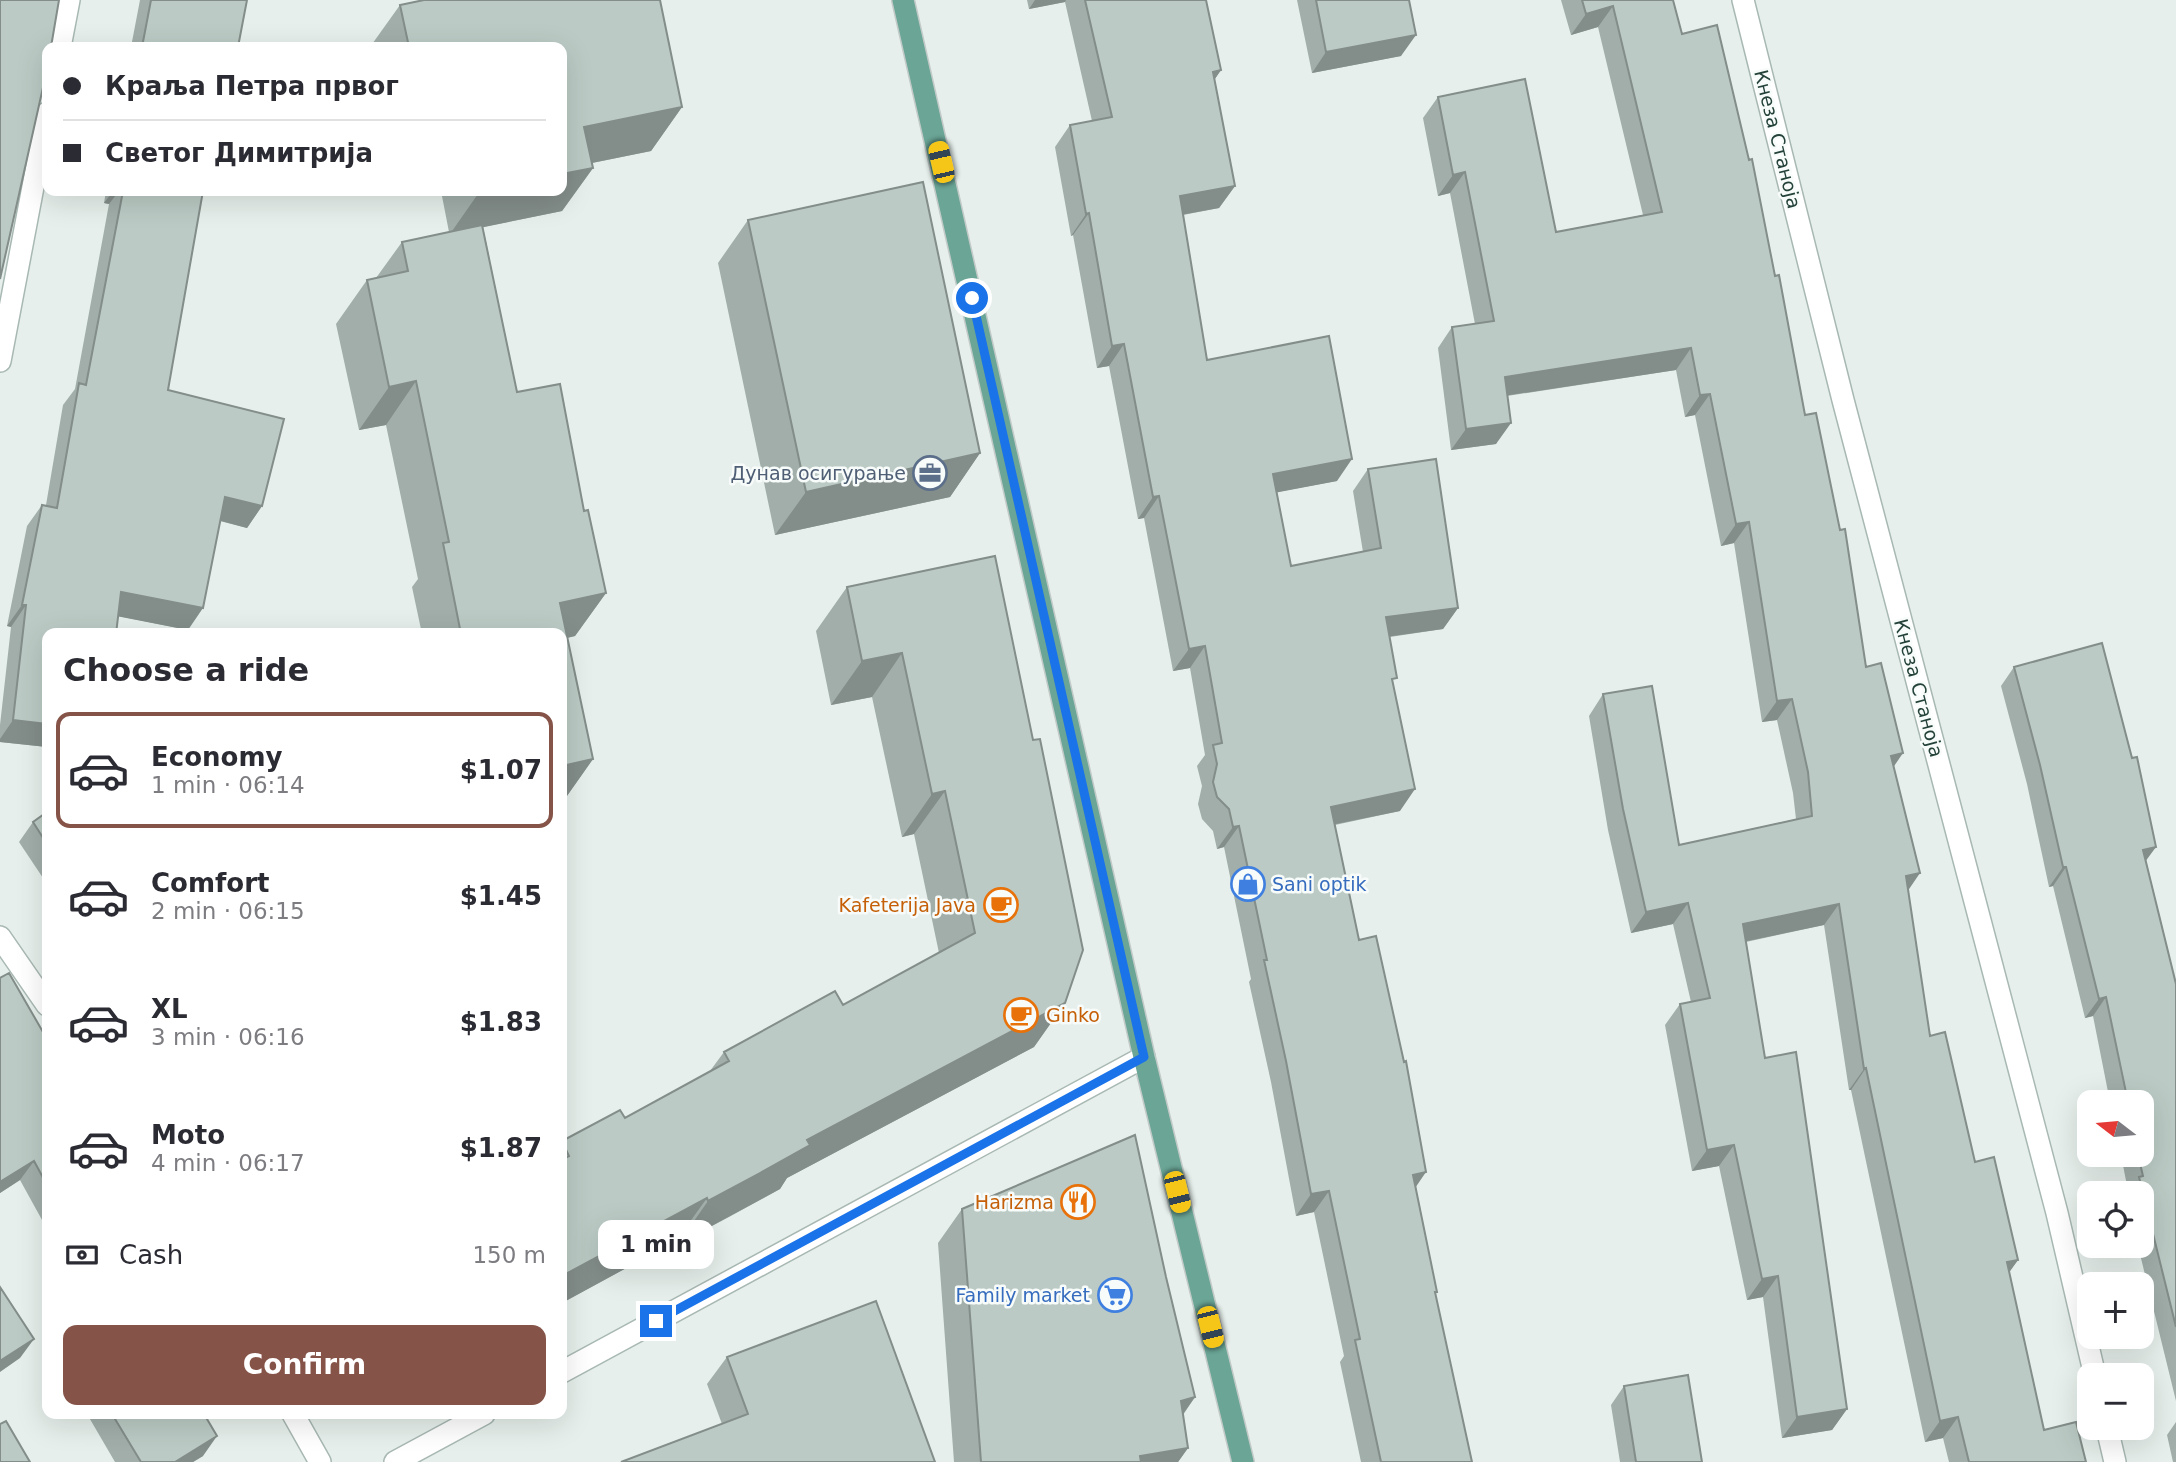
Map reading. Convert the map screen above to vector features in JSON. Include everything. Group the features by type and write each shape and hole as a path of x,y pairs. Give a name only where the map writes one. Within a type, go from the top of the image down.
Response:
{"main road":[{"path":"903,0 1144,1057 1243,1462"}],"street":[{"path":"61,42 69,0"},
{"name":"Кнеза Станоја","path":"1743,0 1843,400 2057,1213 2092,1363"},
{"path":"0,361 42,139"},
{"path":"0,937 42,998"},
{"path":"567,1369 1144,1057"},
{"path":"296,1419 320,1462"},
{"path":"395,1462 475,1419"},
{"path":"2110,1440 2115,1462"}],"building":[{"path":"0,0 59,0 52,42 42,42 42,92 0,279"},
{"path":"151,0 247,0 239,42 143,42"},
{"path":"424,0 660,0 682,107 584,127 593,168 567,173 567,42 408,42 400,5"},
{"path":"1085,0 1206,0 1221,70 1213,72 1235,186 1180,196 1207,360 1329,336 1352,459 1273,474 1291,566 1381,548 1368,469 1436,459 1458,608 1386,617 1397,678 1392,679 1415,789 1331,807 1359,940 1376,936 1404,1062 1406,1061 1426,1172 1413,1175 1472,1462 1381,1462 1355,1340 1360,1339 1329,1191 1311,1194 1239,826 1233,827 1229,809 1217,797 1213,782 1217,764 1213,745 1222,743 1205,646 1189,649 1159,496 1153,497 1124,344 1112,346 1089,213 1086,214 1070,125 1112,117"},
{"path":"1316,0 1409,0 1416,35 1326,52"},
{"path":"1582,0 1673,0 1682,34 1717,25 1749,160 1752,159 1775,276 1779,275 1805,415 1816,413 1840,530 1845,529 1866,667 1881,663 1903,753 1891,756 1920,873 1906,876 1930,1036 1945,1032 1975,1162 1994,1157 2018,1260 2007,1262 2044,1430 2076,1422 2077,1440 2080,1440 2086,1462 1969,1462 1958,1417 1940,1421 1866,1068 1864,1069 1839,904 1743,924 1765,1058 1796,1052 1847,1409 1797,1417 1778,1276 1762,1279 1734,1145 1707,1150 1680,1004 1710,998 1688,903 1646,912 1623,809 1603,694 1652,686 1679,845 1812,816 1808,772 1792,699 1777,701 1749,522 1736,524 1710,394 1700,395 1691,348 1505,377 1511,423 1466,429 1452,327 1494,321 1465,172 1453,175 1438,97 1525,79 1556,232 1662,212 1613,6 1586,14"},
{"path":"923,182 980,453 806,492 748,220"},
{"path":"122,196 202,196 168,390 284,419 262,506 225,497 203,608 121,592 117,628 42,628 42,723 13,720 26,605 22,605 42,505 57,508 79,383 86,385"},
{"path":"482,225 517,392 560,384 584,511 588,510 606,593 560,603 565,628 460,628 443,543 449,542 416,381 389,387 367,280 408,271 402,242"},
{"path":"995,556 1033,740 1040,739 1083,950 1065,1003 807,1140 810,1145 760,1173 708,1201 707,1198 567,1273 567,1138 620,1110 625,1118 729,1061 724,1052 835,991 843,1005 975,933 945,791 932,794 902,653 862,661 847,587"},
{"path":"567,636 593,759 567,765"},
{"path":"2102,643 2132,758 2137,757 2156,847 2143,850 2176,984 2176,1327 2154,1238 2154,1181 2140,1181 2139,1177 2143,1176 2141,1167 2154,1167 2154,1090 2125,1090 2106,997 2099,999 2066,867 2063,867 2014,667"},
{"path":"42,816 42,836 33,822"},
{"path":"9,973 42,1030 42,1176 34,1161 0,1182 0,978"},
{"path":"1135,1135 1195,1397 1181,1401 1188,1448 1140,1456 1141,1462 981,1462 962,1209"},
{"path":"0,1287 34,1339 0,1361"},
{"path":"876,1301 935,1462 621,1462 748,1414 727,1357"},
{"path":"1688,1375 1702,1462 1636,1462 1624,1386"},
{"path":"115,1419 207,1419 217,1436 175,1462 141,1462"},
{"path":"6,1421 30,1462 0,1462 0,1424"}],"place":[{"name":"Дунав осигурање","path":"930,473"},
{"name":"Sani optik","path":"1248,884"},
{"name":"Kafeterija Java","path":"1001,905"},
{"name":"Ginko","path":"1021,1015"},
{"name":"Harizma","path":"1078,1202"},
{"name":"Family market","path":"1115,1295"}],"route":[{"path":"656,1321 1144,1057 972,298"}]}
